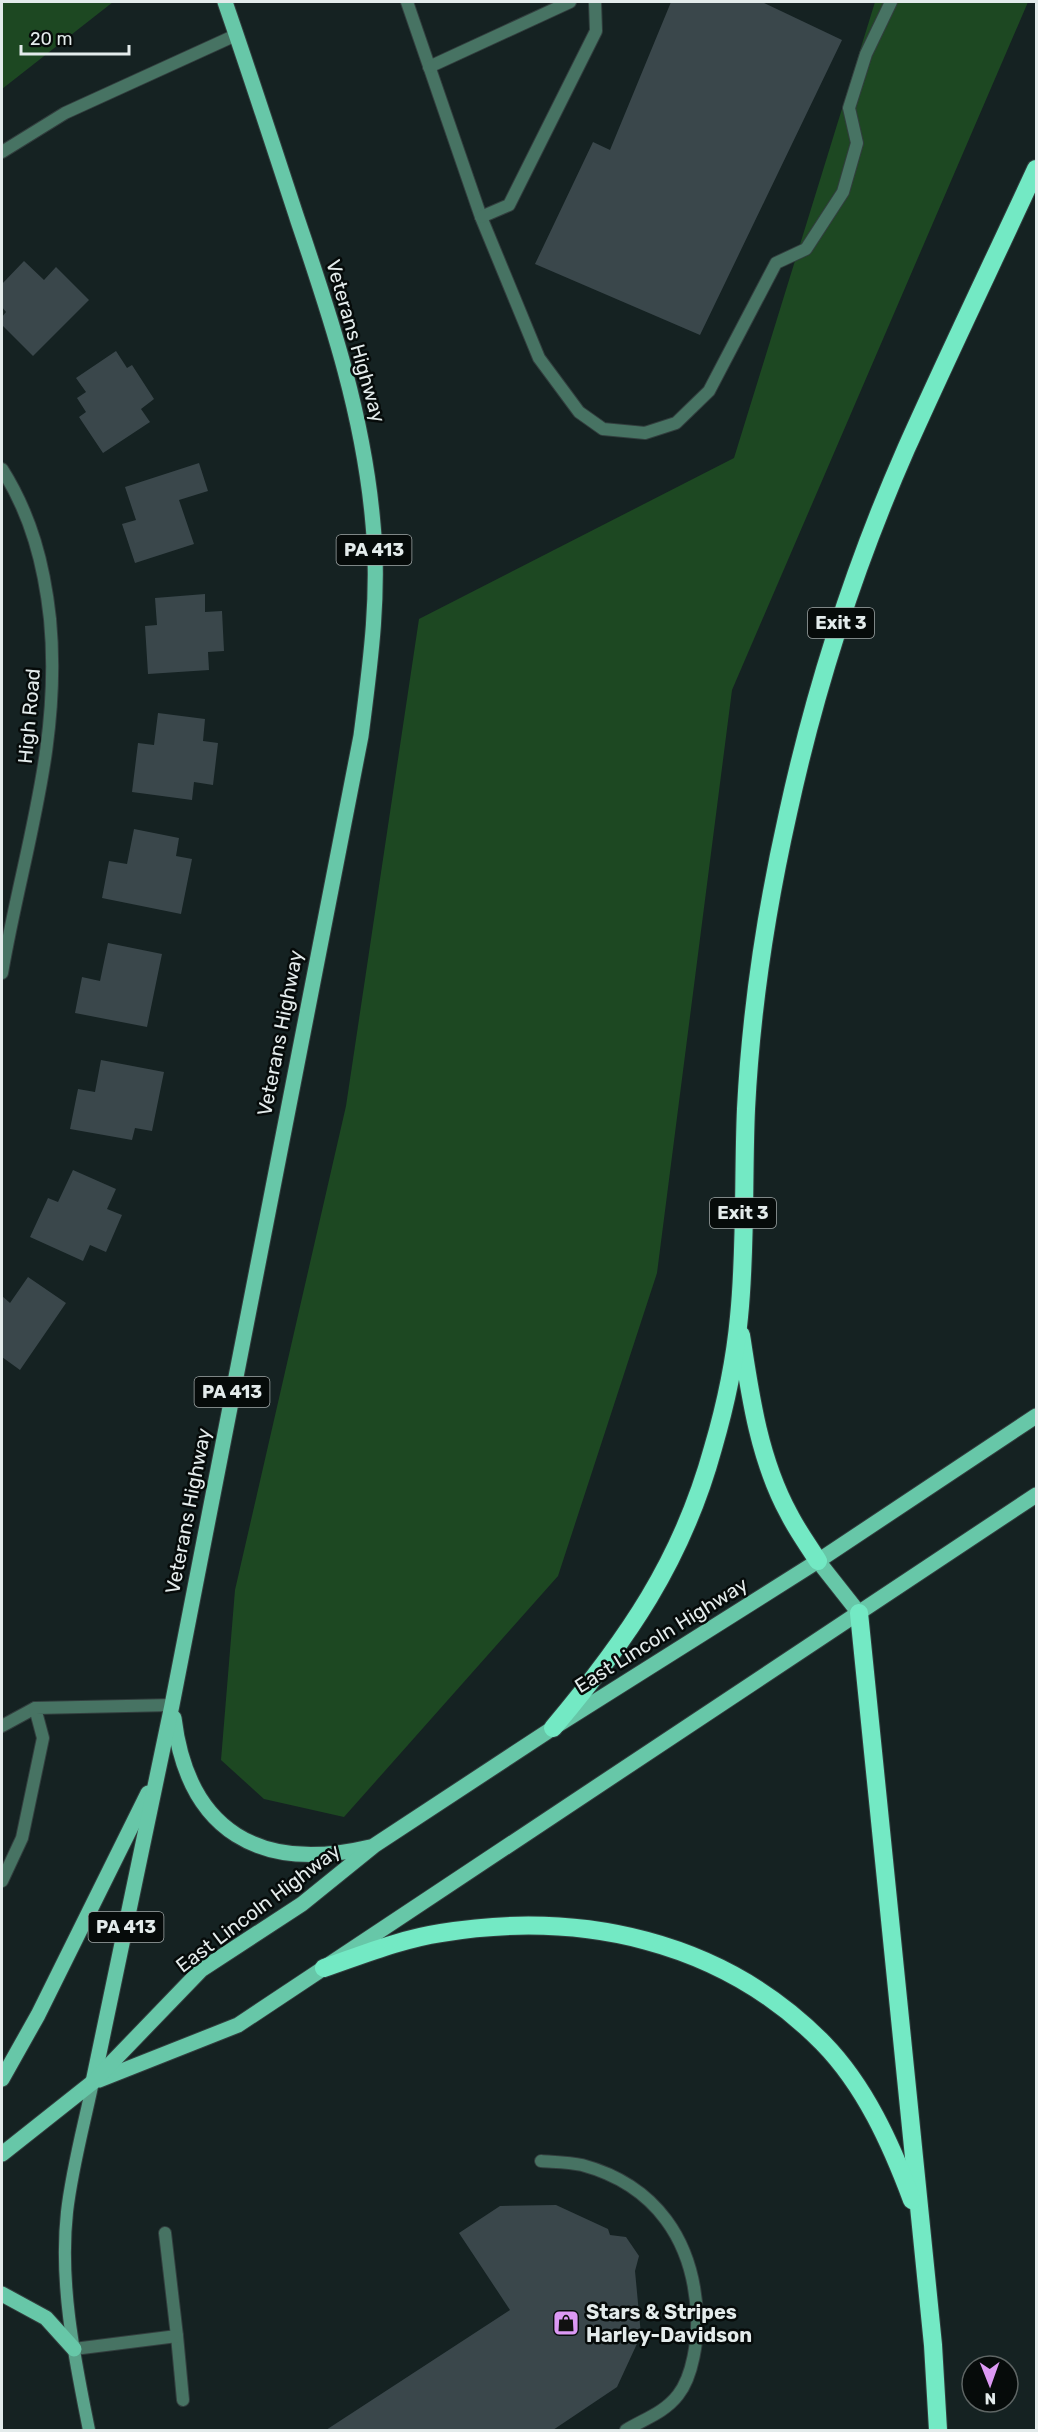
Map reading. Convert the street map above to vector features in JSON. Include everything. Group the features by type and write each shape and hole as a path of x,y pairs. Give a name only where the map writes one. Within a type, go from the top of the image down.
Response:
{"highway":[{"name":"Exit 3","path":"739,1318 752,1014 766,914 811,718 872,533 906,450 1036,169"},
{"path":"739,1318 750,1397 760,1440 788,1512 818,1561"},
{"path":"553,1728 603,1668 638,1619 668,1565 694,1506 713,1449 739,1318"},
{"path":"859,1612 921,2225 938,2430"},
{"path":"324,1968 389,1946 440,1933 524,1925 601,1931 650,1940 701,1958 746,1981 788,2012 824,2043 851,2078 876,2117 895,2155 921,2225"}],"main road":[{"name":"Veterans Highway","path":"93,2082 172,1706 361,736 376,597 374,525 365,456 352,388 333,323 225,2"},
{"name":"East Lincoln Highway","path":"93,2082 201,1970 302,1904 375,1845 553,1728 818,1561 1036,1416"},
{"path":"2,2154 93,2082 238,2025 1036,1495"},
{"path":"818,1561 859,1612"},
{"name":"PA 413","path":"172,1706 177,1745 198,1794 226,1827 248,1844 278,1853 308,1855 340,1854 375,1845"},
{"path":"2,2079 38,2015 158,1772"},
{"path":"89,2430 74,2349 64,2260 67,2212 93,2082"},
{"path":"2,2294 46,2318 74,2349"}],"street":[{"path":"407,2 481,217 539,358 579,412 603,429 645,433 676,423 709,391 776,263 806,249 843,192 857,143 849,108 866,54 891,2"},
{"path":"429,67 570,2"},
{"path":"481,217 509,205 596,31 595,2"},
{"path":"2,152 65,113 236,35"},
{"name":"High Road","path":"2,469 14,489 40,550 46,582 54,663 51,730 38,808 2,973"},
{"path":"2,1726 35,1708 172,1706"},
{"path":"2,1881 22,1838 43,1738 35,1708"},
{"path":"541,2161 580,2165 613,2175 642,2193 662,2213 691,2265 698,2330 679,2394 660,2412 626,2430"},
{"path":"165,2233 183,2400"},
{"path":"74,2349 177,2336"}],"green space":[{"path":"2,2 113,2 2,89"},
{"path":"875,2 1028,2 732,690 657,1273 558,1576 344,1817 264,1799 221,1760 235,1590 346,1106 419,619 734,458"}],"building":[{"path":"671,2 762,2 842,40 700,335 535,264 593,142 610,150"},
{"path":"24,261 44,280 56,267 89,300 33,356 2,325 2,317 6,312 2,307 2,284"},
{"path":"116,351 127,368 132,365 154,399 141,409 150,422 103,453 79,417 86,412 77,398 86,392 76,378"},
{"path":"199,463 208,491 179,500 194,544 135,563 122,524 136,520 125,487"},
{"path":"205,594 205,612 222,611 224,651 208,652 209,670 148,674 145,626 157,625 155,598"},
{"path":"158,713 205,719 203,741 218,743 213,785 194,782 192,800 132,792 138,743 154,745"},
{"path":"134,829 179,838 176,856 192,859 181,914 102,898 109,861 127,864"},
{"path":"108,943 162,954 147,1027 75,1013 82,977 100,981"},
{"path":"101,1060 164,1072 152,1131 135,1128 132,1140 70,1129 78,1089 95,1092"},
{"path":"73,1170 116,1189 107,1209 122,1215 106,1252 90,1245 83,1261 30,1237 48,1198 58,1202"},
{"path":"28,1277 66,1303 20,1370 2,1357 2,1296 10,1303"},
{"name":"Stars & Stripes Harley-Davidson","path":"556,2205 608,2229 610,2235 626,2237 639,2256 635,2271 641,2335 617,2387 553,2430 326,2430 510,2310 459,2233 500,2206"}],"place":[{"name":"Stars & Stripes Harley-Davidson","path":"566,2323"}]}
